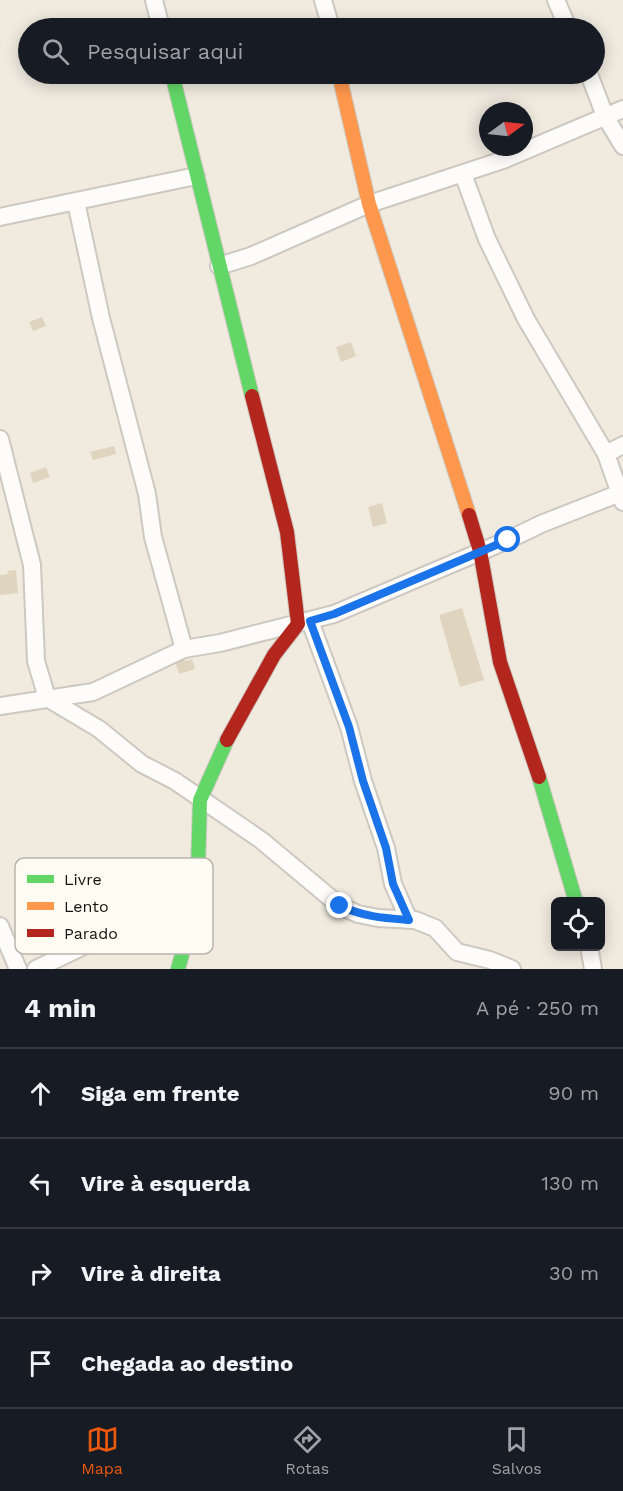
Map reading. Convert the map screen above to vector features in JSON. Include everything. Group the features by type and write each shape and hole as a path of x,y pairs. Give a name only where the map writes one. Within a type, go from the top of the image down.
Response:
{"street":[{"path":"154,0 158,18"},
{"path":"323,0 328,18"},
{"path":"556,0 564,18"},
{"path":"174,84 287,532 304,622 349,727 363,781 386,848 393,884 409,920"},
{"path":"341,84 369,204 480,551 500,662 549,806 575,897"},
{"path":"593,84 605,116 623,146"},
{"path":"219,266 251,256 369,204 503,160 623,109"},
{"path":"0,706 93,692 184,649 219,644 334,614 542,524 621,497 606,454 526,319 487,239 463,174"},
{"path":"0,218 196,176"},
{"path":"76,202 100,318 147,494 153,537 184,649"},
{"path":"0,439 33,566 36,661 47,698 99,729 142,764 175,782 261,840 340,906 358,914 409,920 435,928 457,952 490,960 512,969"},
{"path":"606,454 623,445"},
{"path":"199,858 201,800 233,727 274,655 304,622"},
{"path":"0,926 18,969"},
{"path":"590,951 593,969"},
{"path":"36,969 67,954"},
{"path":"178,969 182,954"}],"building":[{"path":"42,317 46,326 33,331 29,322"},
{"path":"351,342 356,356 341,362 336,347"},
{"path":"114,446 116,454 93,460 90,452"},
{"path":"46,467 50,477 33,483 30,473"},
{"path":"382,503 387,523 373,527 368,507"},
{"path":"16,570 18,593 0,595 0,575"},
{"path":"462,608 484,680 460,687 439,615"},
{"path":"184,655 185,661 192,659 195,669 179,674 174,658"}],"traffic: fast":[{"path":"174,84 252,396"},
{"path":"198,858 200,800 227,740"},
{"path":"539,777 575,897"},
{"path":"178,969 182,954"}],"traffic: slow":[{"path":"341,84 369,204 469,515"}],"traffic: jam":[{"path":"227,740 274,655 298,624 287,532 252,396"},
{"path":"469,515 480,551 500,662 539,777"}],"route":[{"path":"340,906 358,914 409,920 393,884 386,848 363,781 349,727 310,621 334,614 508,540"}]}
